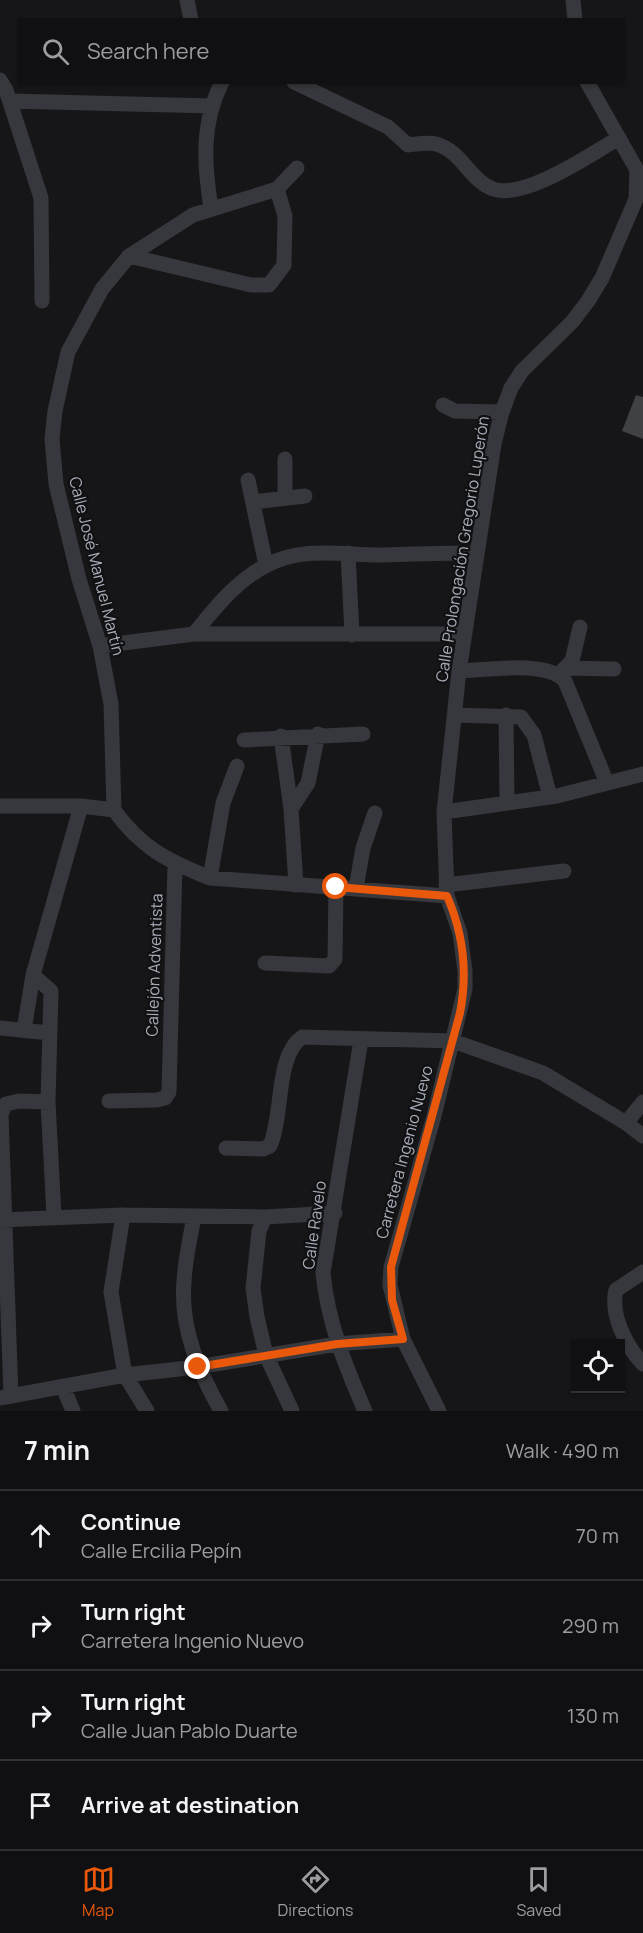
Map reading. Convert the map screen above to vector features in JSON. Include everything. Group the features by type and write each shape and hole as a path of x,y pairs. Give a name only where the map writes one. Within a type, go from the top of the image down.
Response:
{"street":[{"path":"187,0 190,18"},
{"path":"573,0 575,18"},
{"path":"0,80 10,101 41,198 42,301"},
{"path":"211,208 204,160 208,115 221,84"},
{"path":"298,84 388,127 408,145 436,144 459,156 475,177 494,189 525,188 619,138"},
{"name":"Calle Prolongación Gregorio Luperón","path":"446,891 444,812 459,671 502,412 522,371 572,322 602,278 636,199 640,169 588,84"},
{"path":"10,101 212,106"},
{"path":"129,256 251,285 269,285 284,265 285,216 277,189 297,168"},
{"name":"Calle José Manuel Martín","path":"114,810 111,704 100,646 79,579 56,484 52,439 55,411 68,352 102,290 129,256 193,214 277,189"},
{"path":"443,405 455,411 502,412"},
{"path":"285,459 285,497"},
{"path":"248,480 266,565"},
{"path":"253,502 305,496"},
{"path":"194,634 223,599 266,565 290,557 325,551 477,553"},
{"path":"348,553 352,635"},
{"path":"580,627 576,654 563,671 607,783"},
{"path":"100,646 194,634 465,634"},
{"path":"459,671 543,668 563,671 614,669"},
{"path":"455,715 520,717 534,735 550,797"},
{"path":"506,715 507,803"},
{"path":"291,809 308,783 318,734"},
{"path":"244,740 318,734 363,734"},
{"path":"281,736 291,809 296,885"},
{"path":"210,878 223,803 237,766"},
{"path":"444,812 550,797 643,774"},
{"path":"0,806 81,806 114,810 130,832 149,849 175,864 210,878 296,885 446,891 564,872"},
{"path":"24,1030 33,975 81,806"},
{"path":"356,888 363,848 375,813"},
{"name":"Callejón Adventista","path":"109,1101 165,1098 169,1092 175,864"},
{"path":"264,963 329,966 335,959 336,887"},
{"name":"Carretera Ingenio Nuevo","path":"439,1411 403,1339 392,1300 391,1267 462,1005 465,971 460,933 446,891"},
{"path":"33,975 51,991 48,1102 54,1216"},
{"path":"0,1028 50,1033"},
{"path":"226,1148 262,1149 270,1146 280,1112 284,1062 294,1043 302,1037 453,1041 543,1073 626,1123 643,1136"},
{"name":"Calle Ravelo","path":"361,1040 324,1273 327,1309 337,1344 365,1411"},
{"path":"48,1102 19,1101 6,1104 1,1114 6,1397 125,1375 198,1367 337,1344 403,1339"},
{"path":"626,1123 643,1102"},
{"path":"3,1220 54,1216 265,1217 335,1213"},
{"path":"123,1215 111,1292 125,1375 147,1411"},
{"path":"194,1217 184,1283 186,1319 198,1367 221,1411"},
{"path":"265,1217 259,1231 254,1288 257,1317 266,1355 292,1411"},
{"path":"643,1272 616,1290 614,1310 630,1349 643,1364"},
{"path":"63,1387 73,1411"}],"building":[{"path":"636,395 643,397 643,439 622,431"}],"route":[{"path":"198,1367 337,1344 403,1339 392,1300 391,1267 434,1116 460,1013 465,989 464,952 447,896 336,887"}]}
